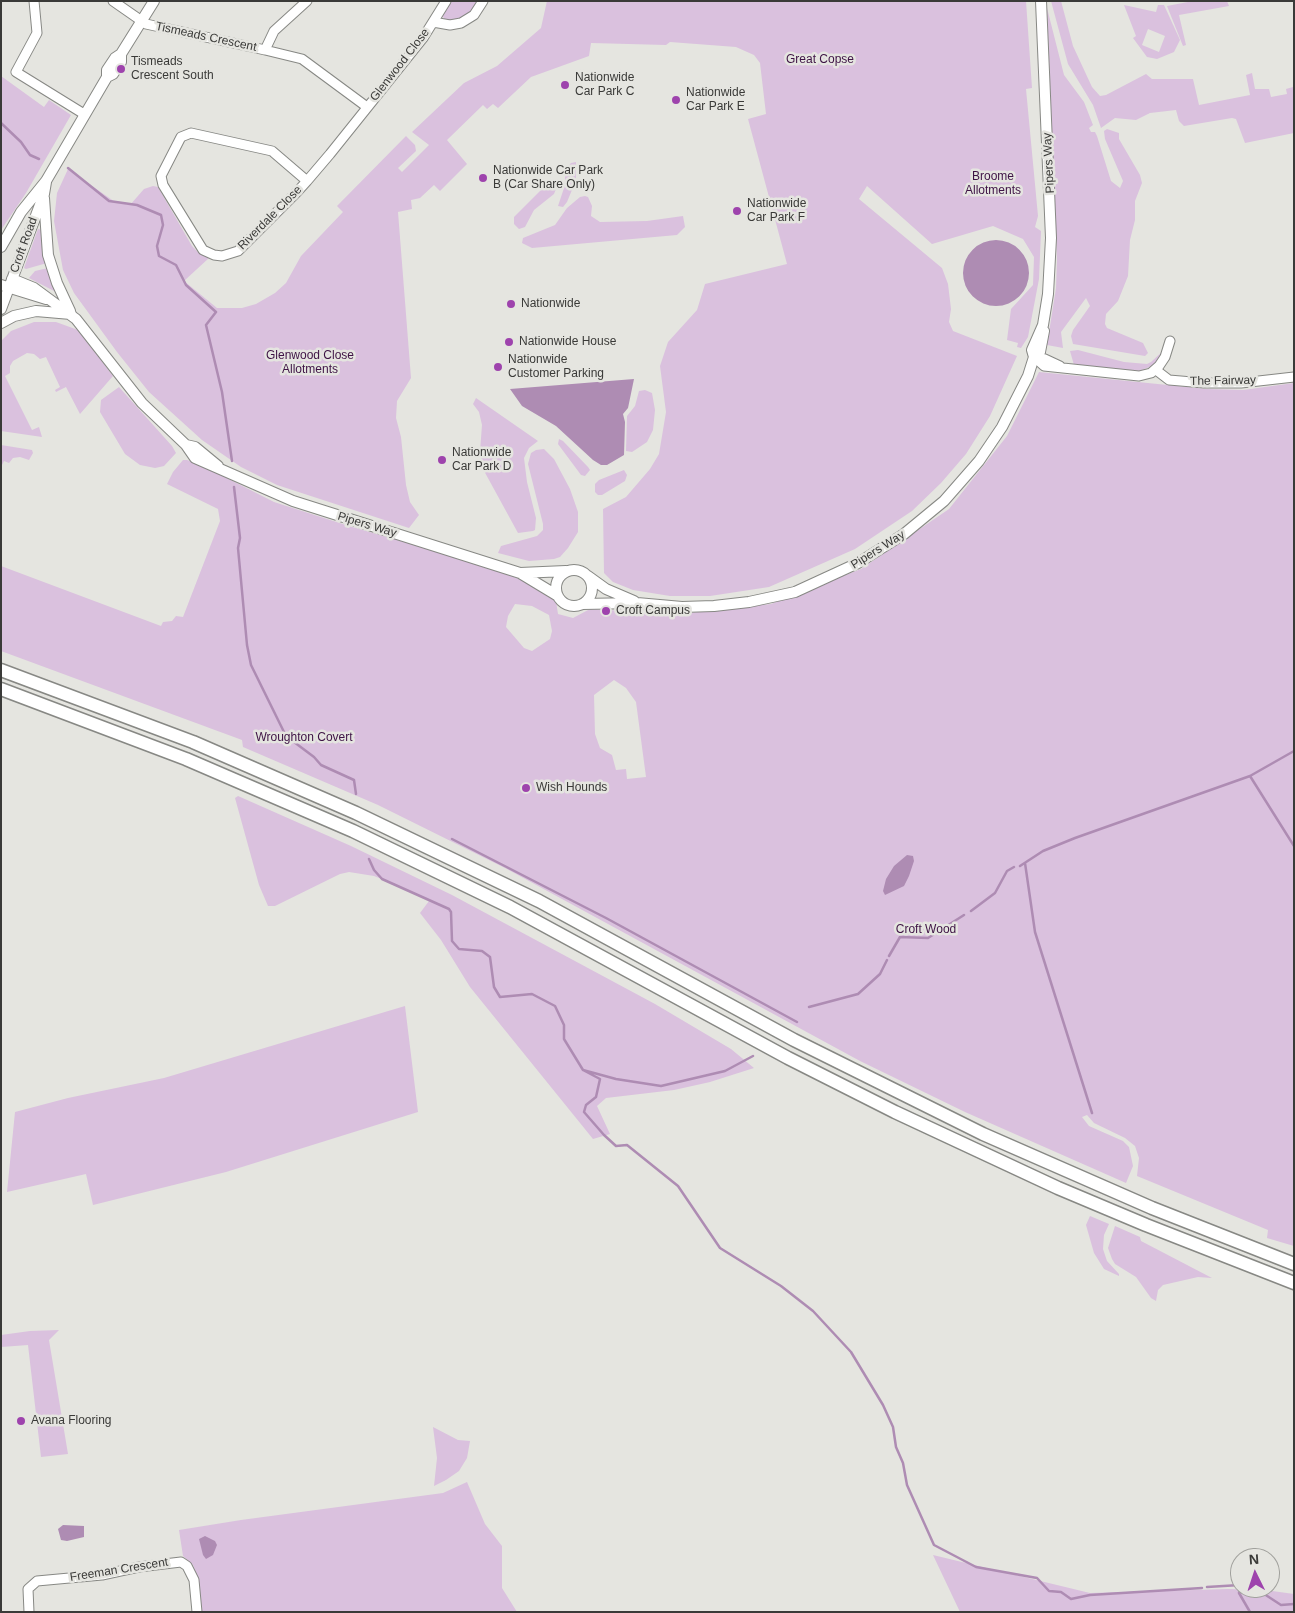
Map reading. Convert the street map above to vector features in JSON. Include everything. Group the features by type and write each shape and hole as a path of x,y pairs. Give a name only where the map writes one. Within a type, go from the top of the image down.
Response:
{"highway":[{"path":"1,670 194,742 356,813 532,897 794,1040 983,1134 1152,1208 1294,1264"},
{"path":"1,689 186,759 353,831 550,928 750,1037 895,1112 1040,1180 1146,1226 1294,1283"}],"main road":[{"name":"Croft Road","path":"1,247 21,212 46,181 107,77 113,74 121,62 121,54 154,1"},
{"name":"Pipers Way","path":"582,604 637,603 698,607 759,601 814,584 876,553 926,517 968,474 992,442 1017,401 1034,357 1040,352 1042,346 1043,325 1051,273 1052,246 1041,1"},
{"name":"Croft Road","path":"1,309 5,285 44,194 46,181"},
{"path":"44,194 48,255 57,283 72,314"},
{"name":"Pipers Way","path":"5,285 49,300 72,314 148,409 186,445 195,458 294,501 520,572 558,596"},
{"path":"1,324 14,316 36,311 72,314"},
{"path":"576,569 588,575 590,589 582,604 570,606 564,603 558,596 560,578 566,571 576,569"},
{"name":"Pipers Way","path":"520,572 566,571"},
{"name":"Pipers Way","path":"588,575 606,589 637,603"}],"street":[{"path":"34,1 36,33 16,72 84,114"},
{"path":"114,1 141,22"},
{"name":"Tismeads Crescent","path":"141,22 265,50 274,32 307,1"},
{"name":"Glenwood Close","path":"359,117 423,38 446,1"},
{"name":"Glenwood Close","path":"433,22 445,25 460,23 474,15 483,1"},
{"name":"Glenwood Close","path":"265,50 302,58 366,107"},
{"name":"Riverdale Close","path":"307,180 272,151 191,133 181,137 161,176 163,185 200,246 208,253 222,256 238,251 246,244 307,180 359,117"},
{"path":"1034,357 1044,366 1139,376 1156,370 1165,357 1170,341"},
{"name":"The Fairway","path":"1156,370 1169,380 1204,383 1294,377"},
{"name":"Freeman Crescent","path":"29,1612 28,1589 37,1581 102,1576 139,1567 181,1562 188,1566 194,1580 197,1612"}],"green space":[{"path":"449,1 479,1 466,17 452,22 445,20 442,15"},
{"path":"547,1 1026,1 1032,88 1026,89 1038,216 1035,227 1041,231 1039,279 1028,337 1021,348 1017,347 1018,343 1007,340 1011,309 1033,285 1034,257 1023,239 993,226 932,244 867,186 859,199 942,268 948,284 951,309 949,322 953,331 1017,356 990,416 966,454 941,483 912,511 855,549 769,587 710,596 670,596 633,590 613,582 604,573 603,509 626,497 650,469 659,454 666,412 660,366 668,342 697,310 705,284 787,264 748,119 766,114 760,63 754,55 736,47 670,42 666,45 591,43 589,56 531,77 498,108 493,104 487,109 483,105 447,140 467,164 440,191 434,185 420,198 411,200 412,209 398,212 411,378 397,401 396,418 401,437 406,485 410,502 419,515 409,528 277,485 241,467 202,440 149,392 74,293 63,270 54,221 57,193 68,169 115,202 130,205 144,189 153,186 158,187 192,246 209,258 184,281 217,308 242,308 256,304 275,293 286,283 301,256 343,212 337,206 406,136 415,145 416,151 398,168 402,172 429,145 412,132 464,83 497,66 541,28"},
{"path":"1051,1 1061,1 1073,46 1092,87 1100,96 1106,95 1146,74 1152,79 1193,79 1199,105 1250,95 1246,75 1252,73 1255,89 1269,89 1271,97 1287,94 1286,89 1293,87 1294,133 1245,143 1236,119 1232,118 1184,126 1179,121 1176,110 1150,113 1136,120 1115,118 1101,128 1093,105 1068,64"},
{"path":"1193,1 1227,1 1229,6 1179,15 1186,45 1183,46 1167,6"},
{"path":"1124,5 1156,12 1158,5 1164,5 1180,40 1174,52 1157,59 1147,57 1133,38 1136,36","holes":["1148,29 1165,36 1159,52 1142,45"]},
{"path":"1047,8 1064,75 1084,102 1093,125 1089,128 1097,136 1111,181 1120,188 1123,181 1105,139 1104,131 1107,129 1119,133 1119,139 1140,175 1142,183 1135,201 1135,220 1130,240 1128,276 1118,301 1106,314 1105,324 1107,328 1143,343 1148,353 1145,356 1073,344 1071,336 1073,330 1090,306 1086,298 1061,332 1063,348 1047,345 1056,288 1057,260"},
{"path":"1,76 44,107 49,100 71,115 26,193 1,230"},
{"path":"576,162 576,180 567,202 563,207 558,206 565,185 565,170 571,163"},
{"path":"550,181 556,189 554,194 534,210 525,227 519,229 514,224 514,217"},
{"path":"580,197 588,197 592,206 591,216 600,222 647,221 683,216 685,227 677,235 532,248 522,243 523,238 555,225 567,208"},
{"path":"38,229 42,230 47,263 26,269 24,268"},
{"path":"48,268 56,292 29,278 35,271"},
{"path":"34,322 56,322 78,330 113,376 80,414 66,387 56,392 55,390 60,387 46,357 40,359 34,354 27,353 13,361 10,366 10,373 5,376 32,430 39,427 42,437 1,431 1,341 11,331"},
{"path":"1078,350 1124,362 1147,364 1164,350 1155,365 1139,371 1074,365 1070,351"},
{"path":"1039,372 1207,389 1243,390 1294,383 1294,1246 1267,1238 1268,1230 1137,1176 1139,1158 1135,1146 1125,1138 1094,1123 1087,1115 1082,1117 1089,1126 1123,1141 1129,1147 1133,1166 1126,1183 965,1112 860,1061 505,868 378,805 243,747 242,740 1,651 1,566 161,626 163,622 172,621 176,616 183,617 220,521 218,509 167,484 173,472 183,460 199,464 274,502 473,562 530,583 556,601 558,614 573,618 590,609 680,614 771,604 861,569 949,509 1007,436","holes":["515,604 532,606 549,615 552,631 550,639 532,651 524,648 506,627 508,616","614,680 626,688 636,702 646,777 627,779 626,769 616,770 612,755 600,748 595,734 594,695"]},
{"path":"119,387 172,446 176,453 164,466 155,468 140,465 125,454 100,412 101,400"},
{"path":"645,390 652,393 655,410 653,430 647,442 632,452 626,451 627,416 635,406 639,391"},
{"path":"476,398 538,441 529,448 524,458 527,482 536,518 535,530 533,531 518,533 483,469 480,452 482,425 479,412 473,404"},
{"path":"559,439 588,467 590,470 585,476 581,475 558,444"},
{"path":"1,445 32,450 33,453 29,460 20,457 13,458 9,463 4,461 1,467"},
{"path":"544,449 554,459 570,489 578,512 578,532 560,557 554,559 529,561 498,553 501,546 537,536 543,530 528,464 531,453"},
{"path":"624,470 627,475 625,481 602,495 598,495 595,492 595,484 599,480"},
{"path":"238,796 351,846 452,895 655,1004 731,1049 754,1068 710,1082 674,1090 606,1098 597,1106 610,1134 593,1139 470,987 441,940 420,913 429,901 402,887 374,876 349,872 340,874 275,906 268,906 259,885 235,798"},
{"path":"405,1006 418,1112 226,1172 93,1205 86,1174 7,1192 15,1112 68,1098 164,1078"},
{"path":"1090,1216 1109,1224 1104,1235 1103,1249 1107,1261 1119,1276 1104,1269 1094,1253 1086,1225"},
{"path":"1115,1226 1140,1237 1141,1241 1212,1278 1198,1277 1163,1285 1158,1290 1156,1301 1151,1298 1136,1277 1115,1264 1112,1259 1108,1248"},
{"path":"59,1330 49,1340 68,1454 41,1457 28,1345 1,1347 1,1335"},
{"path":"433,1427 458,1440 470,1441 467,1458 459,1471 434,1486 437,1458"},
{"path":"467,1482 485,1524 502,1546 502,1588 517,1612 201,1612 197,1576 193,1565 183,1556 179,1530 443,1493"},
{"path":"933,1555 1090,1593 1228,1589 1230,1589 1230,1598 1280,1598 1280,1592 1294,1594 1294,1612 960,1612"}],"shaded area":[{"path":"1002,240 1020,249 1027,260 1029,273 1027,286 1020,297 1009,304 990,306 972,297 965,286 963,267 972,249 983,242"},
{"path":"634,379 628,408 623,414 625,422 624,455 607,465 601,465 593,460 556,426 522,406 510,389"},
{"path":"907,855 913,856 914,861 904,886 885,895 883,891 886,879 894,866"},
{"path":"63,1525 84,1526 84,1537 67,1541 61,1540 58,1529"},
{"path":"205,1536 215,1541 217,1545 213,1555 206,1559 203,1555 199,1539"}],"waterway":[{"path":"1,123 21,142 30,155 39,159"},
{"path":"68,168 109,201 137,205 161,215 163,225 157,246 159,256 176,265 186,285 216,312 206,325 222,392 232,461"},
{"path":"234,487 240,538 238,548 247,645 251,665 284,732 321,765 354,780 356,794"},
{"path":"1250,776 1294,751"},
{"path":"1020,866 1043,851 1075,838 1250,776 1294,846"},
{"path":"452,839 606,918 797,1022"},
{"path":"369,859 374,870 382,879 449,909 451,912 452,941 459,949 482,951 490,957 494,987 500,997 532,994 555,1006 564,1025 564,1039 583,1070 616,1079 661,1086 725,1071 753,1056"},
{"path":"1025,863 1035,932 1092,1113"},
{"path":"971,911 995,893 1007,871 1014,867"},
{"path":"889,956 900,937 928,938 964,915"},
{"path":"809,1007 858,994 880,974 887,960"},
{"path":"583,1070 600,1079 596,1097 586,1105 584,1112 604,1135 616,1146 627,1145 678,1186 720,1248 781,1286 813,1311 851,1352 883,1405 893,1427 896,1447 903,1463 907,1485 934,1545 976,1567 1037,1578 1049,1591 1061,1592 1071,1599 1090,1595 1202,1588"},
{"path":"1207,1587 1230,1586"},
{"path":"1242,1598 1250,1612"},
{"path":"1270,1598 1281,1605 1294,1604"}],"place":[{"name":"Tismeads Crescent South","path":"121,69"},
{"name":"Nationwide Car Park C","path":"565,85"},
{"name":"Nationwide Car Park E","path":"676,100"},
{"name":"Nationwide Car Park B (Car Share Only)","path":"483,178"},
{"name":"Nationwide Car Park F","path":"737,211"},
{"name":"Nationwide","path":"511,304"},
{"name":"Nationwide House","path":"509,342"},
{"name":"Nationwide Customer Parking","path":"498,367"},
{"name":"Nationwide Car Park D","path":"442,460"},
{"name":"Croft Campus","path":"606,611"},
{"name":"Wish Hounds","path":"526,788"},
{"name":"Avana Flooring","path":"21,1421"}],"park label":[{"name":"Great Copse","path":"820,60"},
{"name":"Broome Allotments","path":"993,184"},
{"name":"Glenwood Close Allotments","path":"310,363"},
{"name":"Wroughton Covert","path":"304,738"},
{"name":"Croft Wood","path":"926,930"}]}
